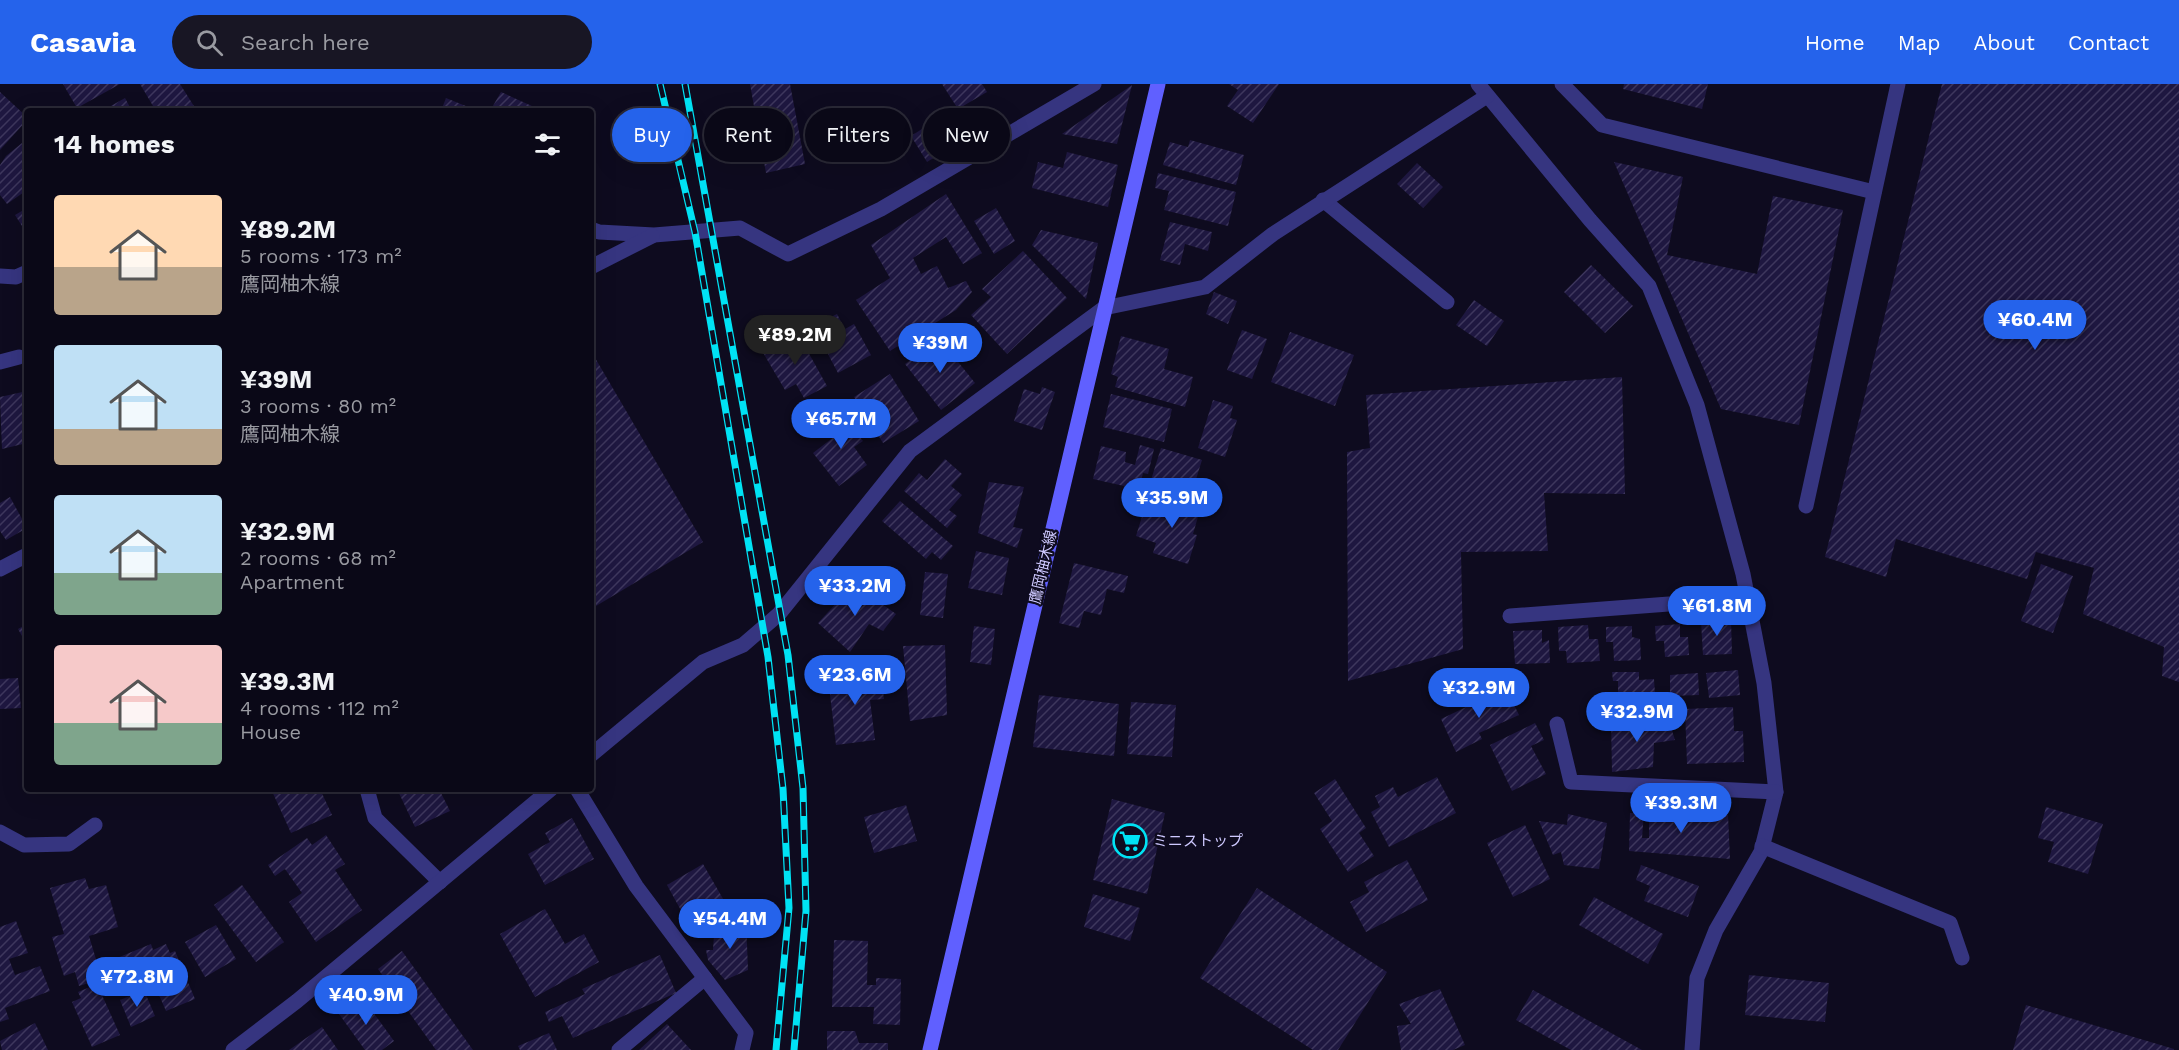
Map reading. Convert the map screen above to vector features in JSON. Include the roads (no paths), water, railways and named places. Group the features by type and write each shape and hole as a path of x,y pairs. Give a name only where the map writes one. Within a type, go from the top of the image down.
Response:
{"main road":[{"name":"鷹岡柚木線","path":"930,1050 1158,84"}],"street":[{"path":"594,230 654,235 740,228 788,254 880,209 1094,84"},
{"path":"1562,84 1602,125 1874,192"},
{"path":"1806,506 1898,84"},
{"path":"594,753 703,662 743,645 779,614 910,452 1104,308 1205,287 1273,234 1483,90 1590,220 1649,286 1697,405 1743,574 1764,683 1776,792 1761,852 1716,930 1697,978 1692,1050"},
{"path":"1323,200 1446,302"},
{"path":"594,265 654,235"},
{"path":"0,276 16,277 24,273"},
{"path":"0,362 19,357"},
{"path":"0,569 24,557"},
{"path":"1510,616 1748,598"},
{"path":"1557,724 1571,782 1776,792"},
{"path":"369,792 375,818 440,882"},
{"path":"233,1050 297,1001 547,792"},
{"path":"579,792 636,886 746,1033 742,1050"},
{"path":"0,832 24,845 69,844 95,825"},
{"path":"1762,846 1950,923 1962,958"},
{"path":"619,1050 705,978"}],"railway":[{"path":"660,84 695,232 768,657 783,789 789,908 776,1050"},
{"path":"685,84 788,655 803,788 806,911 794,1050"}],"place":[{"name":"ミニストップ","path":"1130,841"}]}
